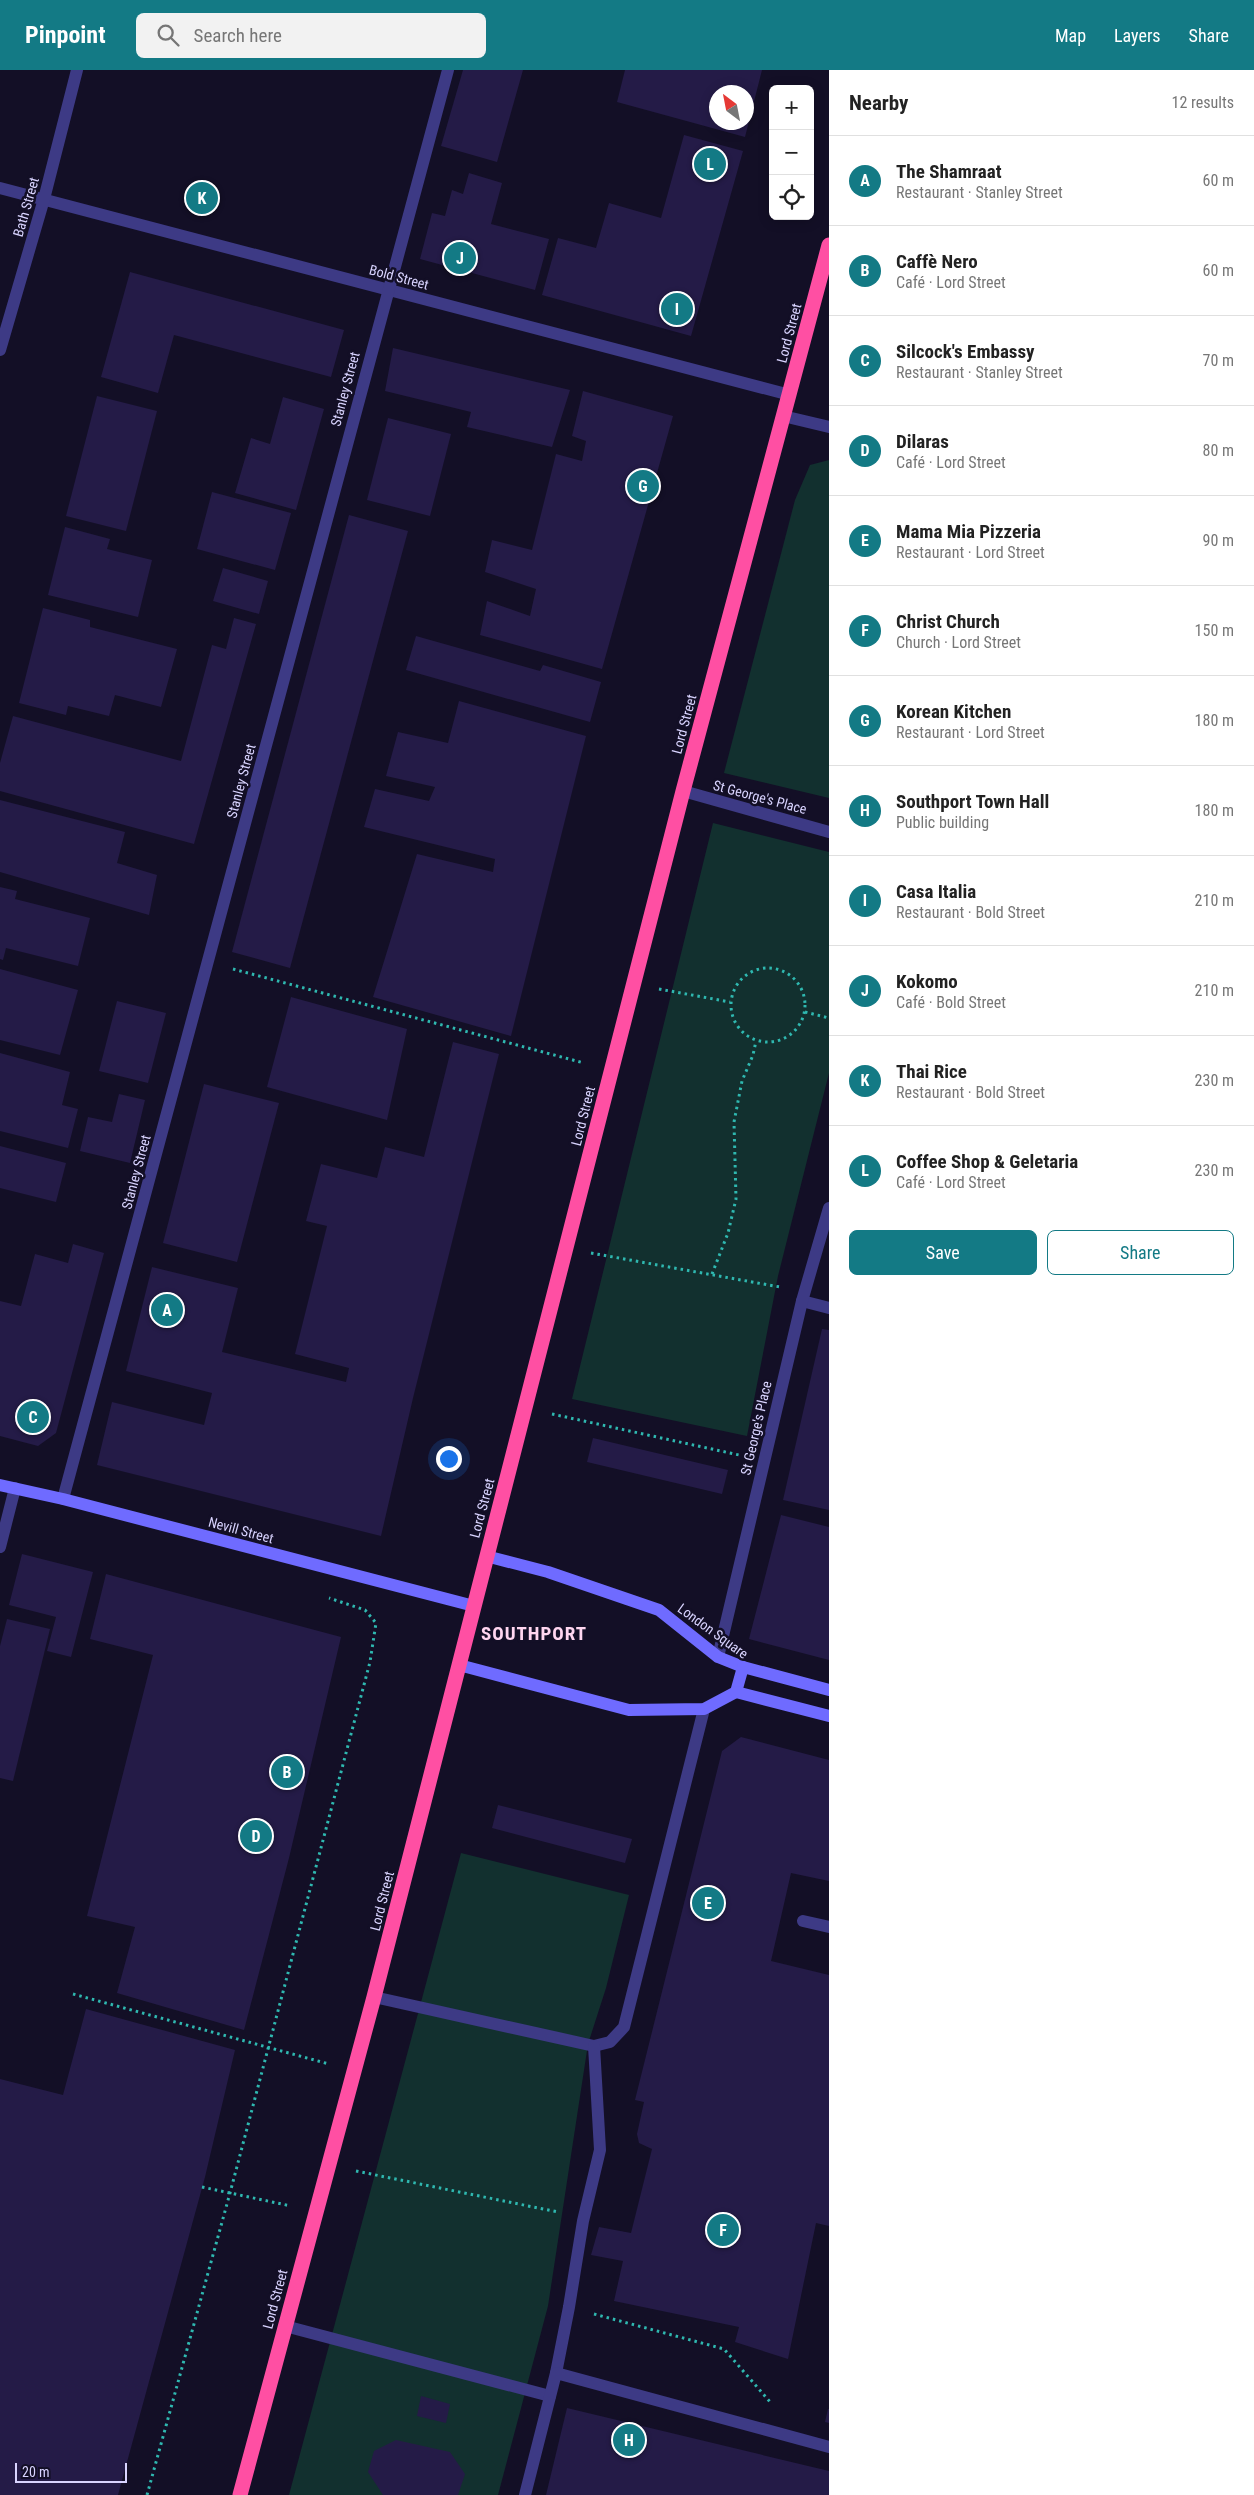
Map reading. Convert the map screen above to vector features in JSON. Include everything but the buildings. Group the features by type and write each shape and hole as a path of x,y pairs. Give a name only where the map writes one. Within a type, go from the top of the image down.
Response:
{"highway":[{"name":"Lord Street","path":"240,2495 374,1997 683,792 829,245"}],"street":[{"name":"Bath Street","path":"0,350 44,199 77,70"},
{"name":"Stanley Street","path":"63,1499 448,70"},
{"name":"Bold Street","path":"0,188 790,395"},
{"path":"783,416 829,427"},
{"name":"St George's Place","path":"683,792 829,832"},
{"name":"St George's Place","path":"718,1657 803,1296 829,1208"},
{"path":"803,1296 829,1308"},
{"name":"Nevill Street","path":"0,1485 63,1499 474,1606"},
{"path":"0,1547 15,1488"},
{"name":"London Square","path":"486,1556 548,1572 659,1610 718,1657 743,1667 736,1692"},
{"path":"459,1665 629,1710 704,1709 736,1692 829,1716"},
{"path":"743,1667 829,1690"},
{"path":"374,1997 594,2046 610,2042 624,2027 704,1709"},
{"path":"803,1921 829,1927"},
{"path":"525,2495 556,2373 570,2307 583,2222 600,2150 594,2046"},
{"path":"285,2326 550,2396"},
{"path":"556,2373 829,2447"}],"path":[{"path":"208,962 612,1070"},
{"path":"760,968 773,968 784,970 802,988 805,1012 800,1024 792,1033 782,1040 769,1043 756,1041 745,1035 736,1026 731,1015 730,1002 733,990 739,980 749,972 760,968"},
{"path":"634,985 730,1002"},
{"path":"805,1012 829,1018"},
{"path":"712,1274 728,1233 736,1199 734,1122 742,1081 754,1056 756,1041"},
{"path":"566,1248 712,1274 803,1296"},
{"path":"525,1407 764,1461"},
{"path":"147,2495 230,2194 370,1662 376,1622 364,1610 326,1596"},
{"path":"73,1994 354,2070"},
{"path":"328,2166 546,2209 563,2213 583,2222"},
{"path":"202,2187 316,2212"},
{"path":"570,2307 724,2349 773,2405"}],"green space":[{"path":"829,460 829,798 724,773 795,500 810,465"},
{"path":"713,823 829,852 829,1073 778,1276 747,1436 572,1399"},
{"path":"461,1853 629,1895 606,1988 588,2044 548,2306 498,2495 289,2495"}],"place":[{"name":"Coffee Shop & Geletaria","path":"710,164"},
{"name":"Thai Rice","path":"202,198"},
{"name":"Kokomo","path":"460,258"},
{"name":"Casa Italia","path":"677,309"},
{"name":"Korean Kitchen","path":"643,486"},
{"name":"The Shamraat","path":"167,1310"},
{"name":"Silcock's Embassy","path":"33,1417"},
{"name":"Caffè Nero","path":"287,1772"},
{"name":"Dilaras","path":"256,1836"},
{"name":"Mama Mia Pizzeria","path":"708,1903"},
{"name":"Christ Church","path":"723,2230"},
{"name":"Southport Town Hall","path":"629,2440"}],"district":[{"name":"SOUTHPORT","path":"534,1633"}]}
